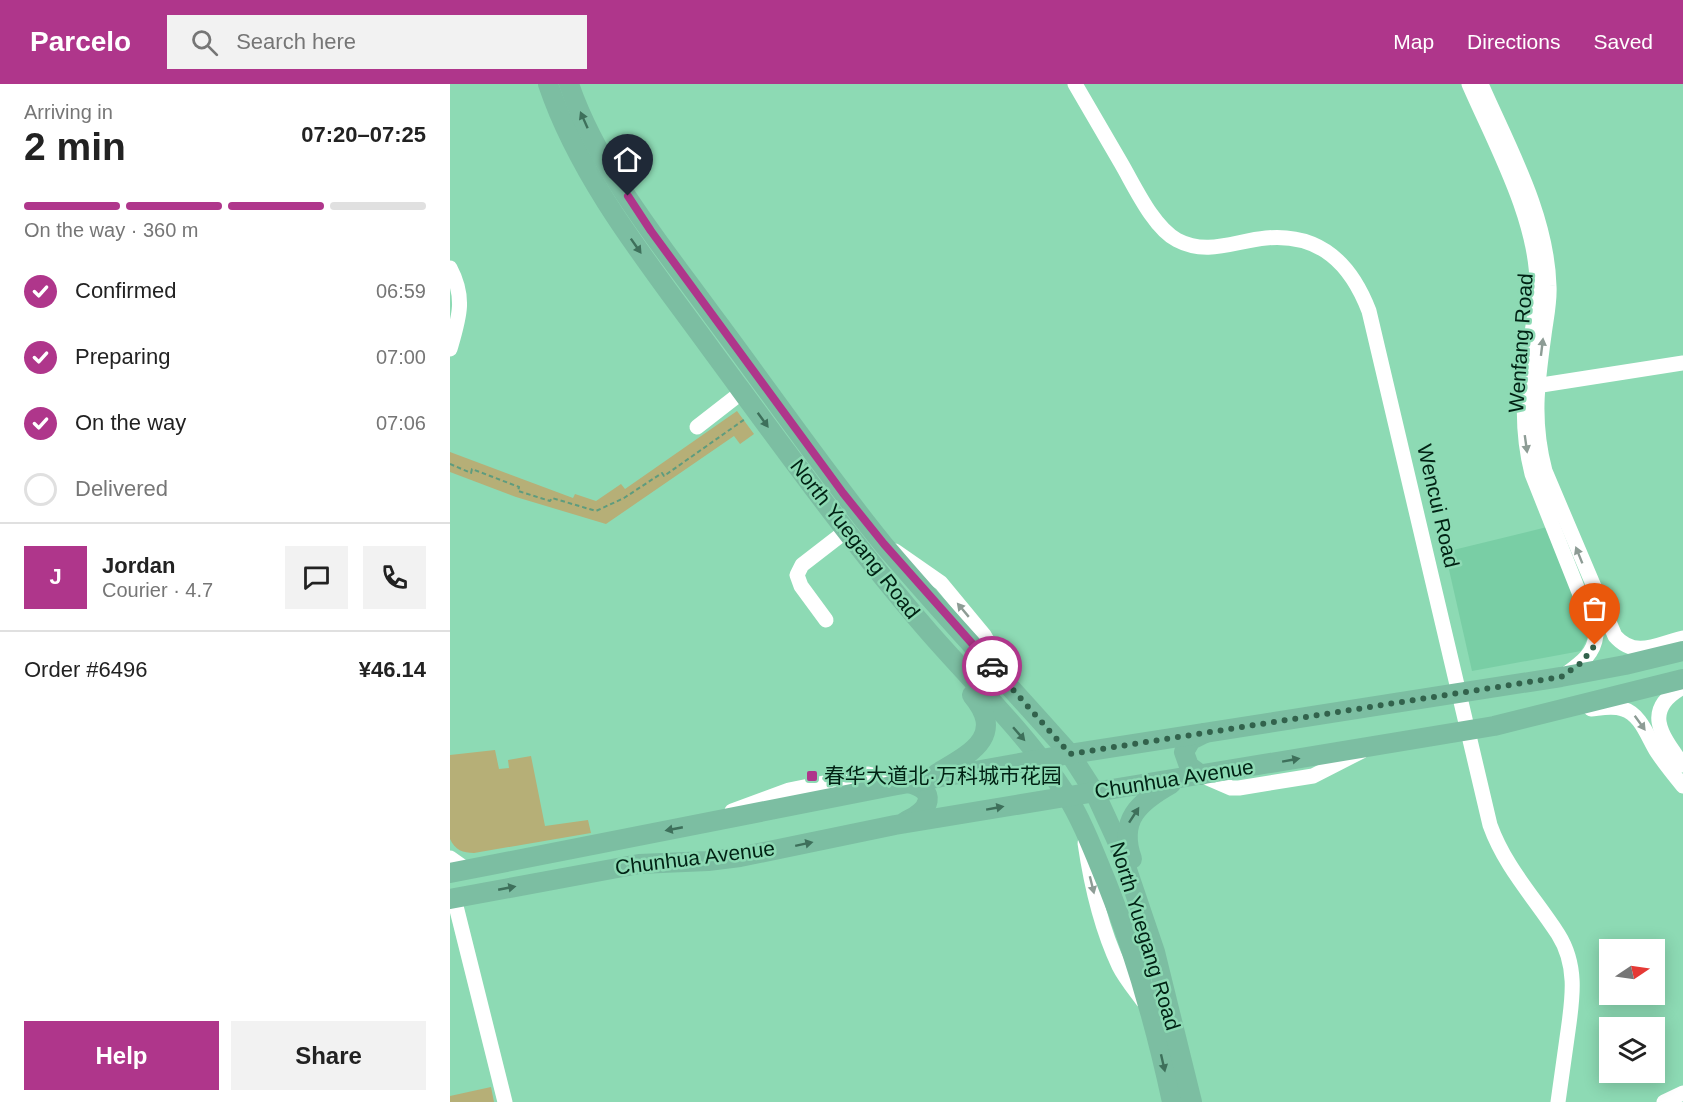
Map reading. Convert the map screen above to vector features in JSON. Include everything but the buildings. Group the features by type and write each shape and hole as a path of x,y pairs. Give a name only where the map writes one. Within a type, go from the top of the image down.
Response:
{"main road":[{"name":"North Yuegang Road","path":"548,84 569,134 610,207 742,392 846,531 926,629 1041,759 1066,796 1116,907 1150,1011 1172,1102"},
{"name":"North Yuegang Road","path":"569,84 585,124 651,231 843,493 884,544 1070,754 1095,793 1118,843 1155,952 1192,1102"},
{"path":"895,825 918,816 926,809 928,801 926,793 916,782 971,752 979,745 987,725 981,705 946,664 926,629"},
{"name":"Chunhua Avenue","path":"459,871 1041,759 1561,677 1683,651"},
{"name":"Chunhua Avenue","path":"452,898 639,864 740,857 895,825 1494,726 1683,679"},
{"path":"1201,775 1189,766 1185,752 1191,740 1208,732"},
{"path":"1155,952 1150,909 1129,851 1128,823 1145,800 1180,778"}],"street":[{"name":"Wencui Road","path":"1075,84 1145,204 1159,225 1175,239 1193,247 1211,249 1267,238 1285,238 1303,242 1324,249 1338,260 1351,273 1361,291 1369,311 1449,642 1490,825 1498,848 1559,936 1572,972 1574,991 1558,1102"},
{"name":"Wenfang Road","path":"1469,84 1519,199 1532,241 1537,288 1531,387 1539,447 1545,471 1614,636 1626,647 1635,650 1683,638"},
{"name":"Wenfang Road","path":"1481,84 1538,216 1545,240 1550,289 1523,425 1526,450 1532,474 1593,622 1596,635 1595,645 1590,654 1561,677"},
{"path":"450,268 461,302 460,317 450,349"},
{"path":"1531,387 1683,363"},
{"path":"697,427 742,392"},
{"path":"826,620 801,586 797,575 802,565 846,531"},
{"path":"1683,687 1664,700 1659,710 1658,723 1661,733 1683,765"},
{"path":"1546,713 1613,707 1632,713 1656,751 1683,786"},
{"path":"450,858 459,871"},
{"path":"452,898 505,1102"},
{"path":"1664,1102 1683,1093"}],"path":[{"path":"450,464 471,473 472,469 519,487 518,491 596,511 624,498 662,473 664,476 748,417"}],"shaded area":[{"path":"737,411 754,434 740,444 734,436 606,524 516,497 450,472 450,452 573,498 575,494 596,501 621,484 625,489"},
{"path":"1547,527 1590,633 1581,651 1472,671 1445,552"},
{"path":"495,750 499,769 509,768 508,760 531,756 545,826 588,820 591,833 474,853 457,848 450,839 450,755"},
{"path":"491,1087 494,1102 450,1102 450,1096"}],"way so far":[{"path":"992,666 1070,754 1561,677 1581,663 1595,645"}],"place":[{"name":"春华大道北·万科城市花园","path":"812,776"}],"route":[{"path":"628,196 651,231 843,493 884,544 992,666"}]}
